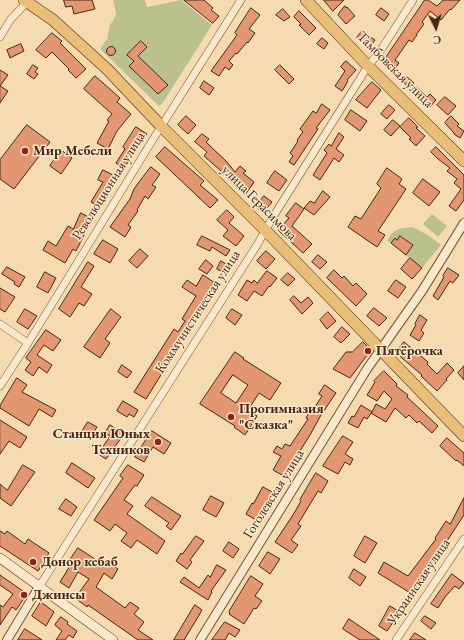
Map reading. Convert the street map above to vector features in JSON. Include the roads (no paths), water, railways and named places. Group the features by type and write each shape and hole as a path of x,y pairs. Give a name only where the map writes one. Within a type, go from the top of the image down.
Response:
{"main road":[{"name":"Тамбовская улица","path":"306,0 368,66 464,161"},
{"name":"улица Герасимова","path":"27,1 53,20 107,69 464,436"},
{"path":"0,558 113,640"}],"street":[{"name":"Революционная улица","path":"0,386 241,0"},
{"name":"Коммунистическая улица","path":"7,640 368,66 381,50 413,0"},
{"path":"0,37 11,19 27,1"},
{"name":"Гоголевская улица","path":"200,640 367,369 422,292 464,223"},
{"path":"0,324 28,343"},
{"name":"Украинская улица","path":"396,640 464,539"}],"place":[{"name":"Мир Мебели","path":"25,151"},
{"name":"Пятёрочка","path":"368,351"},
{"name":"Прогимназия \"Сказка\"","path":"231,417"},
{"name":"Станция Юных Техников","path":"158,442"},
{"name":"Донор кебаб","path":"33,562"},
{"name":"Джинсы","path":"24,595"}]}
